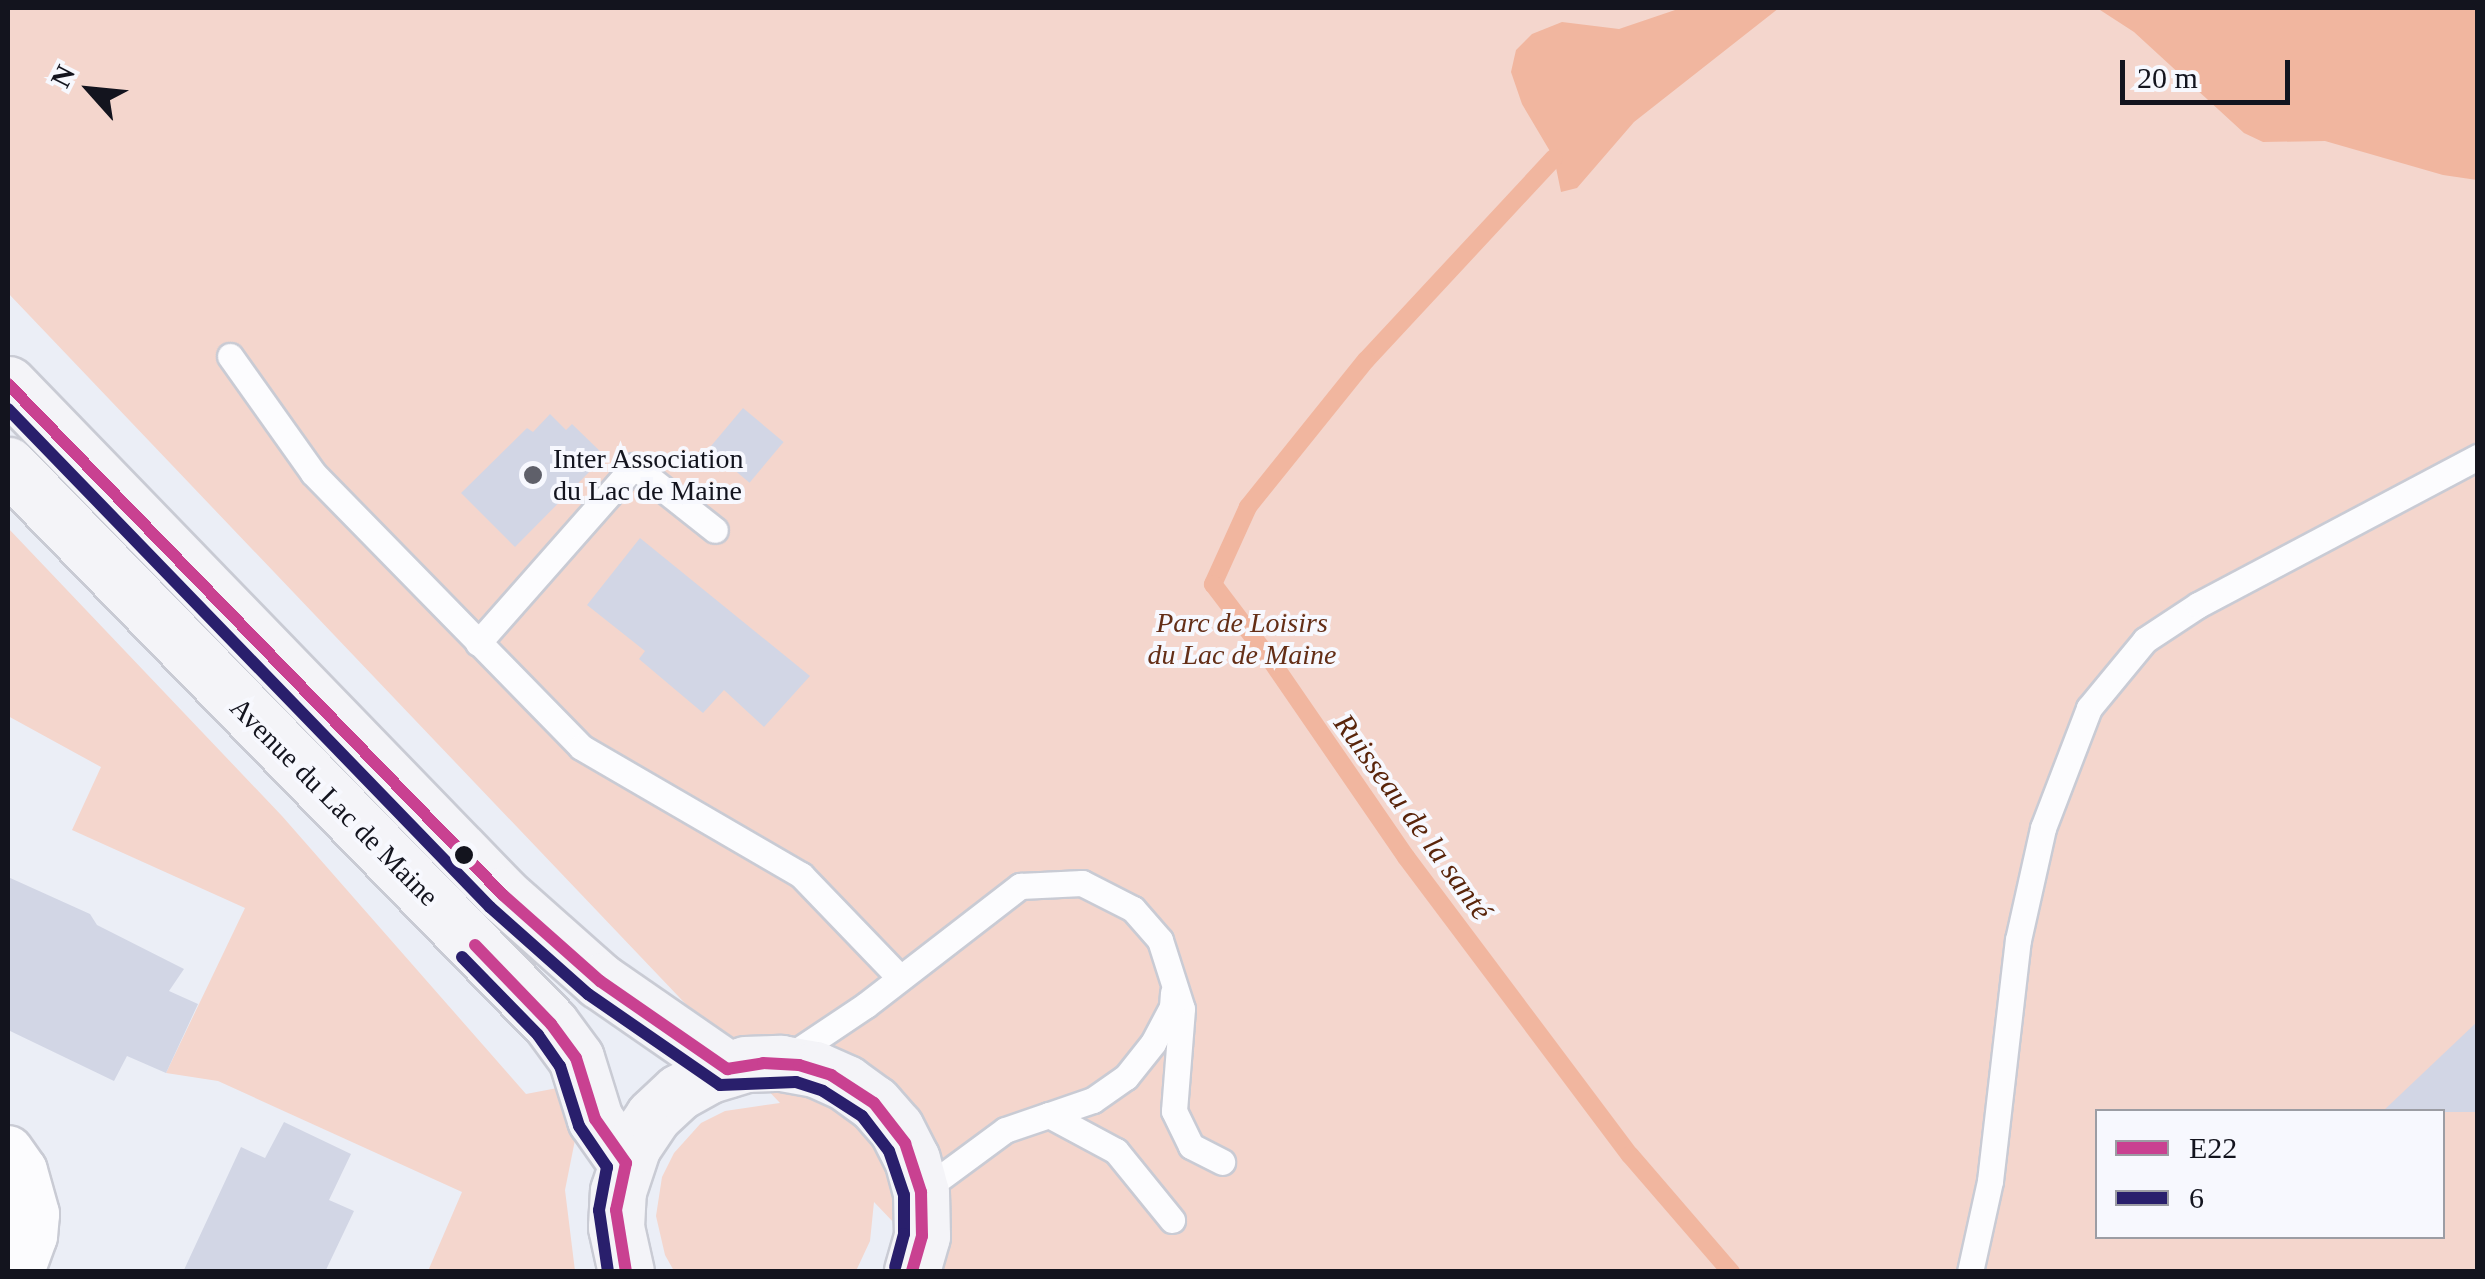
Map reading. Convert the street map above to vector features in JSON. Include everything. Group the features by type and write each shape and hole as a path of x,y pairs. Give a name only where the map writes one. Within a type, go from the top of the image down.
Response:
{"street":[{"name":"Avenue du Lac de Maine","path":"8,384 503,895 600,981 727,1069"},
{"name":"Avenue du Lac de Maine","path":"8,465 551,1024 576,1058 596,1118 626,1163"},
{"path":"626,1272 616,1210 626,1163 642,1131 665,1104 694,1082 727,1069 781,1063 831,1075 874,1103 905,1143 921,1192 922,1236 912,1272"},
{"path":"8,1151 22,1170 34,1214 32,1236 19,1272"}],"lane":[{"path":"230,356 312,473 581,748 801,875 900,978"},
{"path":"1970,1272 1990,1181 2018,940 2043,828 2089,708 2146,640 2198,604 2478,457"},
{"path":"478,643 634,466 714,530"},
{"path":"781,1063 1020,886 1082,882 1134,909 1160,940 1182,1008 1174,1111 1191,1146 1222,1162"},
{"path":"921,1192 1004,1130 1093,1100 1126,1076 1153,1043 1172,1007 1174,984"},
{"path":"1050,1115 1116,1151 1172,1220"}],"green space":[{"name":"Parc de Loisirs du Lac de Maine","path":"8,8 2477,8 2477,1271 941,1272 874,1202 870,1241 856,1271 674,1271 665,1255 656,1216 662,1177 674,1153 701,1123 725,1111 780,1103 8,293"},
{"path":"8,528 282,816 526,1094 568,1086 575,1140 565,1190 575,1271 428,1271 462,1192 218,1081 166,1073 245,908 72,830 101,767 8,716"}],"shaded area":[{"path":"1681,8 1779,8 1634,122 1577,188 1561,192 1554,158 1522,104 1511,72 1516,50 1532,34 1562,22 1619,29"},
{"path":"2097,8 2477,8 2477,180 2443,175 2325,141 2263,142 2244,133 2134,32"}],"building":[{"path":"743,408 784,442 750,483 709,449"},
{"name":"Inter Association du Lac de Maine","path":"550,414 566,430 572,424 605,456 515,547 461,493 527,428 533,432"},
{"path":"640,538 810,676 764,727 724,690 703,713 639,659 645,651 587,605"},
{"path":"8,877 90,914 97,925 184,969 169,991 198,1004 166,1073 127,1056 114,1081 8,1030"},
{"path":"2478,1021 2478,1112 2385,1109"},
{"path":"284,1122 351,1154 329,1200 354,1211 325,1272 183,1272 241,1147 265,1158"}],"waterway":[{"name":"Ruisseau de la santé","path":"1554,158 1366,360 1248,507 1213,584 1272,662 1406,857 1630,1155 1731,1272"}],"transit line":[{"name":"E22","path":"8,384 503,895 600,981 727,1069 763,1063 799,1065 831,1075 874,1103 905,1143 921,1192 922,1236 912,1272"},
{"name":"6","path":"8,409 490,907 588,994 720,1085 796,1082 823,1091 862,1116 889,1151 904,1195 904,1234 895,1267"},
{"name":"E22","path":"475,945 551,1024 576,1058 595,1119 626,1163 616,1210 626,1272"},
{"name":"6","path":"462,957 538,1035 560,1066 579,1126 607,1167 599,1210 608,1272"}],"place":[{"name":"Inter Association du Lac de Maine","path":"533,475"}]}
